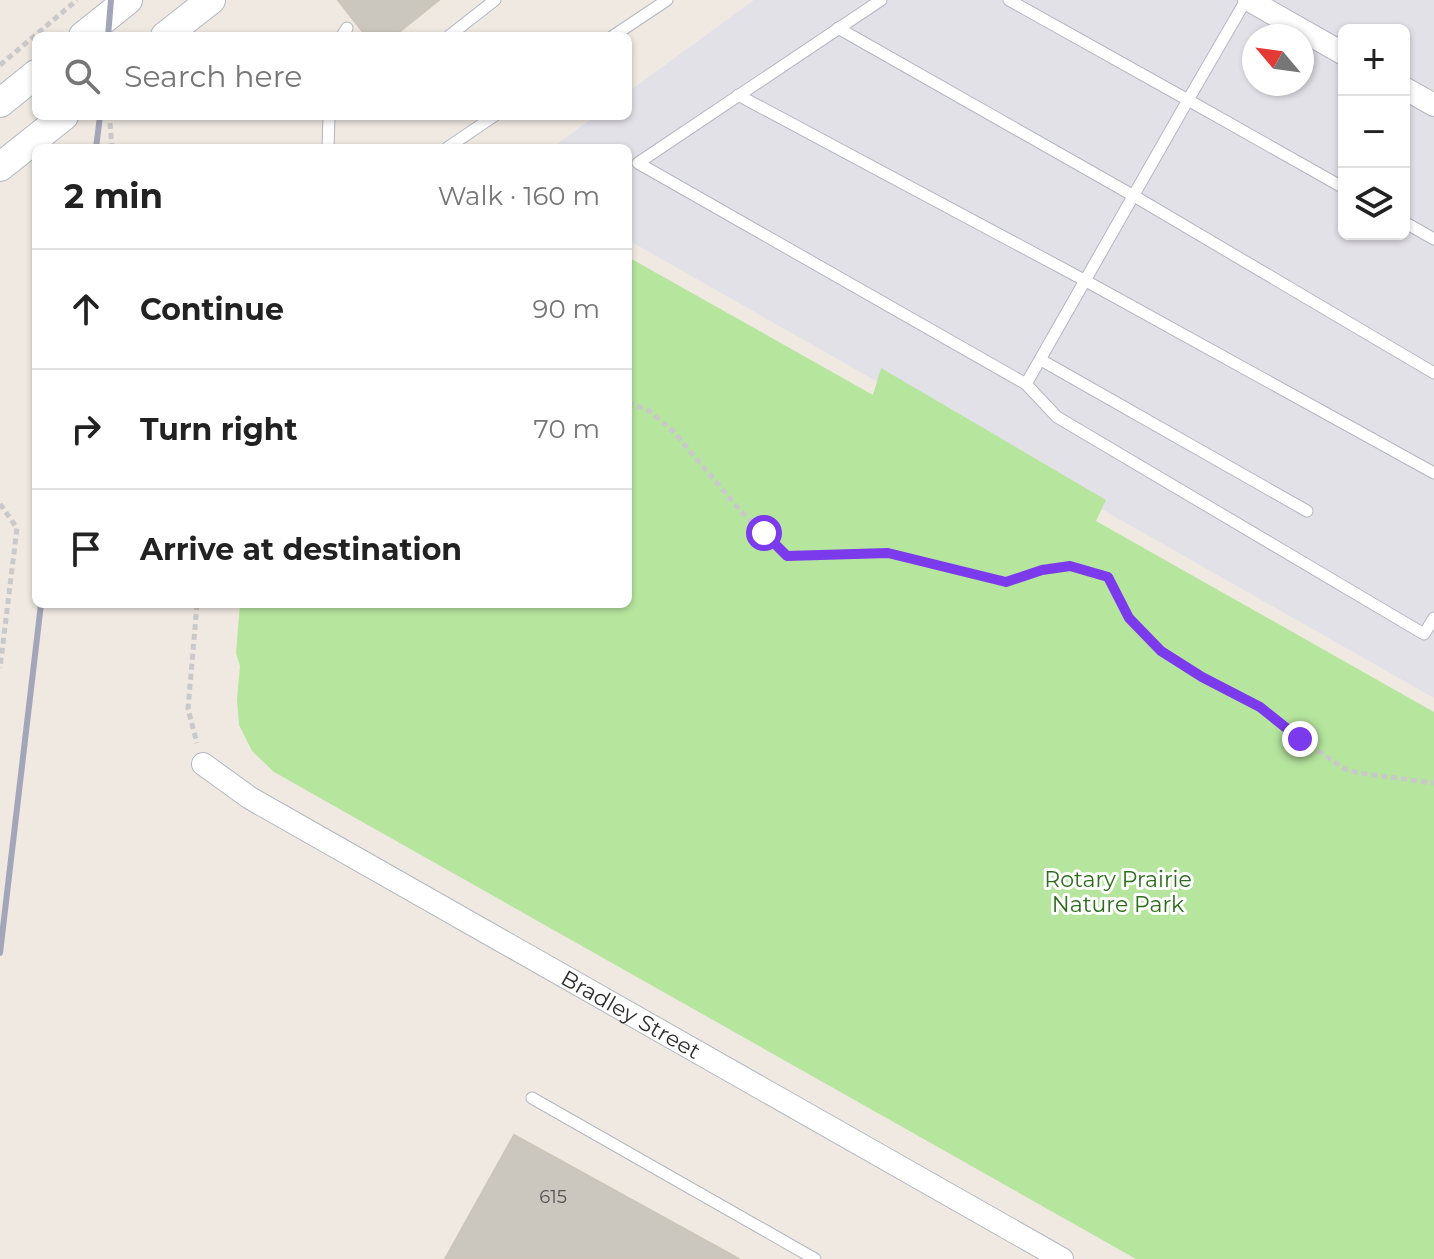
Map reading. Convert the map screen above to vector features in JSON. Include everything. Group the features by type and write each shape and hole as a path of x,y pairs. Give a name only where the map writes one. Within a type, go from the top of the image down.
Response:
{"street":[{"path":"88,32 128,0"},
{"path":"170,32 211,0"},
{"path":"1248,0 1338,51"},
{"path":"0,103 32,77"},
{"path":"1410,91 1434,105"},
{"path":"0,167 59,120"},
{"name":"Bradley Street","path":"203,764 250,798 1062,1259"}],"lane":[{"path":"454,32 495,0"},
{"path":"619,32 667,0"},
{"path":"881,0 638,163 1026,384 1057,417 1424,634 1434,618"},
{"path":"1009,0 1338,185"},
{"path":"1026,384 1248,0"},
{"path":"838,28 1134,196 1434,373"},
{"path":"738,95 1086,281 1434,473"},
{"path":"328,144 329,120"},
{"path":"473,120 480,126"},
{"path":"453,144 488,120"},
{"path":"1410,225 1434,239"},
{"path":"1041,360 1307,511"},
{"path":"532,1098 815,1259"}],"path":[{"path":"39,32 77,0"},
{"path":"0,65 32,38"},
{"path":"110,123 112,144"},
{"path":"632,404 649,411 674,432 738,508 787,556 888,553 1006,582 1042,570 1070,566 1108,577 1129,618 1161,651 1202,677 1260,707 1345,769 1434,783"},
{"path":"0,504 17,528 0,668"},
{"path":"197,608 188,709 203,764"}],"shaded area":[{"path":"754,0 1434,0 1434,698 632,242 632,144 557,144 590,120 632,120 632,89"}],"green space":[{"name":"Rotary Prairie Nature Park","path":"632,259 873,395 881,368 1106,500 1096,521 1434,712 1434,1259 1136,1259 274,772 252,751 239,725 237,699 240,666 236,653 240,608 632,608"}],"building":[{"path":"338,0 439,0 399,32 363,32"},
{"path":"514,1135 739,1259 445,1259"}],"railway":[{"path":"108,32 111,0"},
{"path":"96,144 100,120"},
{"path":"0,953 41,608"}],"route":[{"path":"764,533 787,556 888,553 1006,582 1042,570 1070,566 1108,577 1129,618 1161,651 1202,677 1260,707 1300,739"}]}
